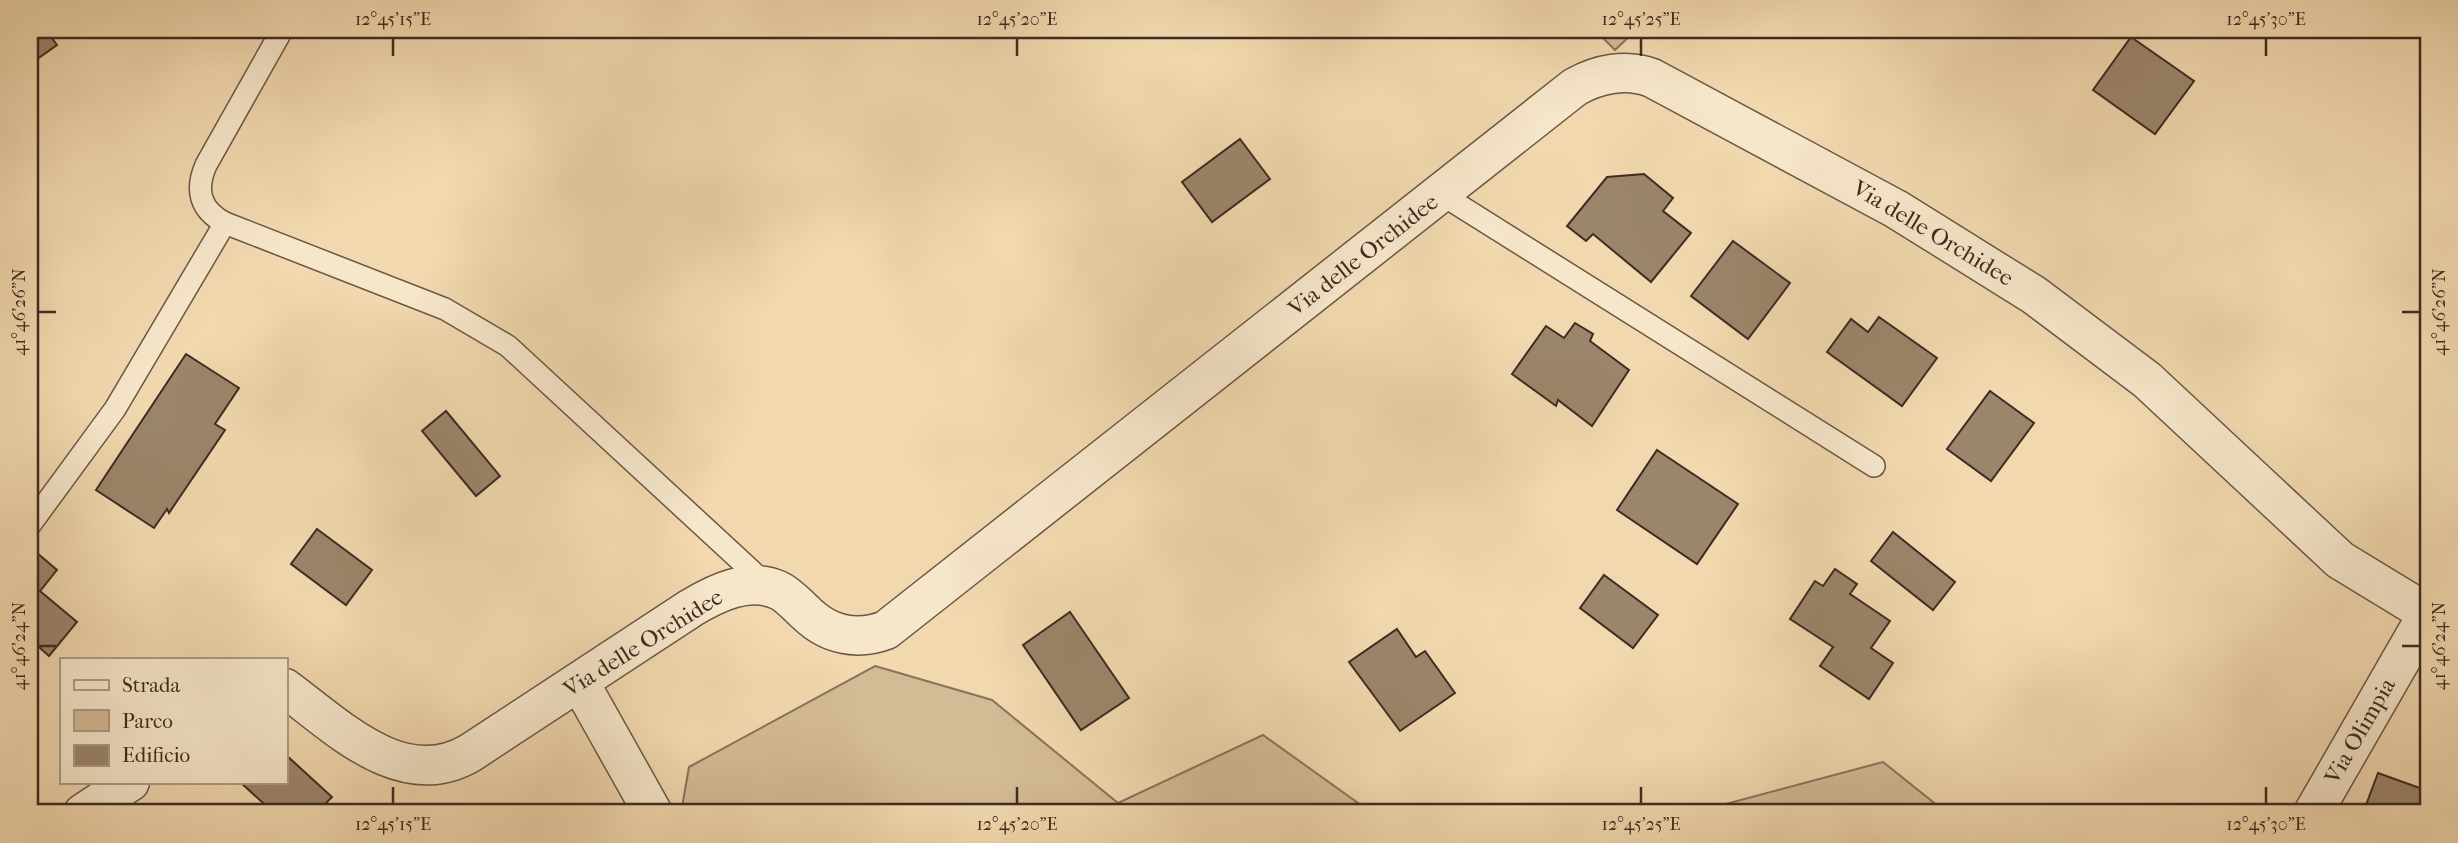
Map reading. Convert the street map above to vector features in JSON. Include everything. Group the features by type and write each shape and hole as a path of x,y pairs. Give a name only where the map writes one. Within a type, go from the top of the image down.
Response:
{"street":[{"name":"Via delle Orchidee","path":"287,689 372,751 400,762 428,767 460,759 717,594 736,588 769,588 788,596 817,622 837,633 863,636 886,630 1584,82 1611,74 1642,74 1652,78 1896,209 2035,295 2147,380 2328,550 2365,577 2428,613"},
{"name":"Via Olimpia","path":"2313,813 2428,613"},
{"path":"580,682 653,813"},
{"path":"83,813 127,784"}],"lane":[{"path":"282,30 201,177 201,200 216,218 445,309 508,346 769,588"},
{"path":"1441,194 1874,466"},
{"path":"30,524 115,409 225,223"}],"green space":[{"path":"1595,30 1636,30 1615,50"},
{"path":"875,666 992,700 1118,803 1263,735 1372,813 681,813 689,767"},
{"path":"1883,762 1943,810 1941,813 1692,813"}],"building":[{"path":"30,30 46,30 57,45 30,64"},
{"path":"2131,37 2194,81 2155,134 2093,90"},
{"path":"1240,139 1270,179 1212,222 1182,182"},
{"path":"1644,174 1673,198 1663,211 1691,233 1651,282 1593,234 1586,241 1567,226 1607,177"},
{"path":"1733,241 1790,283 1748,339 1691,296"},
{"path":"1879,317 1937,358 1902,406 1827,352 1851,319 1868,332"},
{"path":"1575,323 1593,334 1590,341 1629,370 1592,426 1558,400 1556,406 1512,374 1546,326 1564,338"},
{"path":"186,354 239,388 215,424 225,430 169,513 167,509 154,528 96,490"},
{"path":"1990,391 2034,423 1991,481 1947,449"},
{"path":"446,411 500,476 476,496 422,431"},
{"path":"1657,450 1738,504 1697,564 1617,510"},
{"path":"317,529 372,570 346,605 291,564"},
{"path":"1893,532 1955,582 1933,610 1871,561"},
{"path":"30,547 57,570 40,591 77,622 49,656 30,639"},
{"path":"1835,569 1857,584 1850,594 1890,621 1871,648 1893,663 1869,699 1820,666 1833,647 1790,619 1815,581 1823,586"},
{"path":"1604,575 1658,615 1633,648 1580,608"},
{"path":"1070,612 1129,698 1081,730 1023,645"},
{"path":"1397,629 1416,657 1425,651 1455,693 1400,731 1349,662"},
{"path":"287,756 332,797 316,813 274,813 242,784 287,784"},
{"path":"2378,773 2428,791 2428,813 2363,813"}]}
